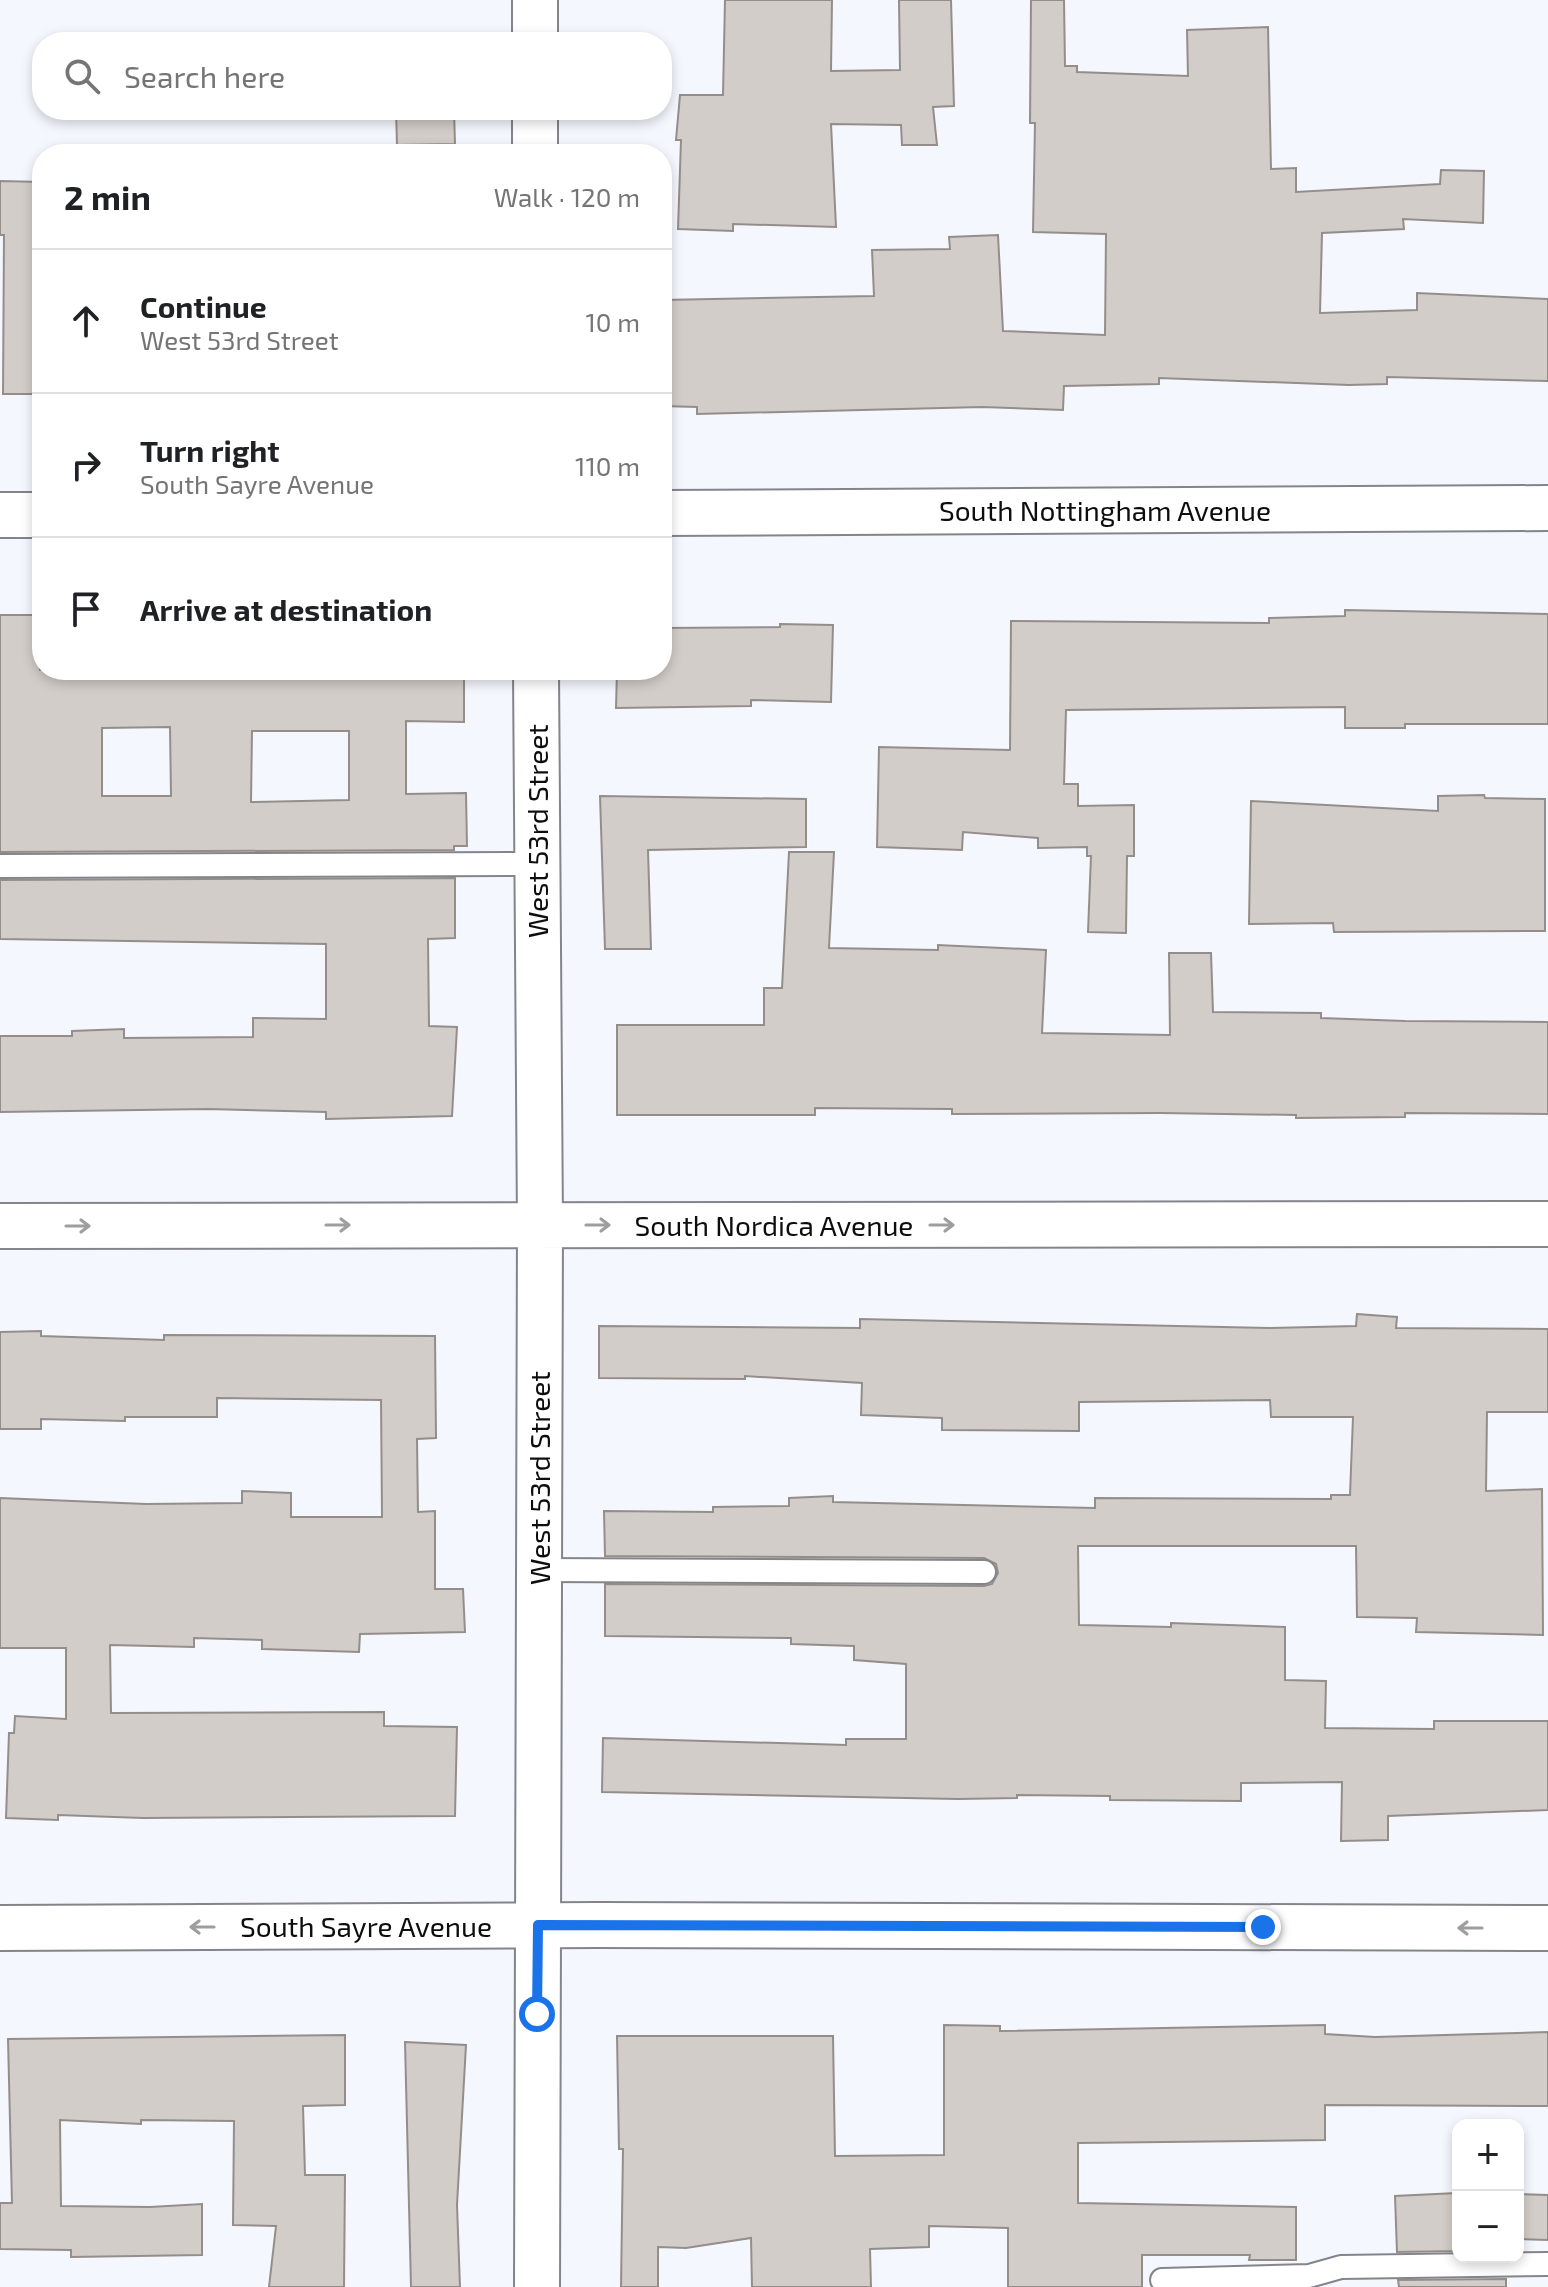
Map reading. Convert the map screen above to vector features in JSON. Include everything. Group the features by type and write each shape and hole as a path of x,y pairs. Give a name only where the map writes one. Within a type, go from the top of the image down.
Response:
{"street":[{"path":"535,0 535,32"},
{"path":"535,120 535,144"},
{"name":"South Nottingham Avenue","path":"672,513 1548,508"},
{"path":"0,515 32,515"},
{"name":"West 53rd Street","path":"536,680 540,1225 537,2287"},
{"name":"South Nordica Avenue","path":"0,1226 1548,1224"},
{"name":"South Sayre Avenue","path":"0,1928 538,1925 1548,1928"}],"lane":[{"path":"0,866 537,864"},
{"path":"539,1570 984,1572"},
{"path":"1162,2280 1309,2276 1341,2267 1548,2264"}],"building":[{"path":"725,0 832,0 831,71 900,70 899,0 951,0 954,106 933,107 937,145 902,145 901,125 831,124 836,227 733,224 733,231 678,229 681,140 676,140 680,95 723,95"},
{"path":"1031,0 1064,0 1065,66 1077,66 1077,72 1188,76 1187,30 1268,27 1271,169 1296,168 1296,192 1440,184 1441,170 1484,171 1483,223 1403,219 1404,229 1322,233 1320,313 1417,310 1417,293 1548,299 1548,381 1387,377 1387,384 1349,385 1159,378 1159,384 1064,386 1063,410 982,407 697,414 697,407 672,406 672,300 874,296 872,250 950,249 949,237 998,235 1003,331 1105,335 1106,234 1033,232 1035,123 1030,123"},
{"path":"396,120 454,120 455,144 397,144"},
{"path":"0,181 32,182 32,394 3,394 4,235 0,235"},
{"path":"1345,610 1548,614 1548,724 1405,724 1405,728 1345,728 1345,707 1066,710 1064,784 1078,784 1078,806 1134,805 1134,856 1127,856 1126,933 1088,932 1091,856 1087,856 1087,847 1038,848 1038,838 963,832 962,850 877,847 879,747 1010,750 1011,621 1269,623 1269,618 1345,616"},
{"path":"0,615 32,615 32,680 464,680 464,722 406,721 406,794 466,793 467,846 454,846 454,850 0,852","holes":["170,727 171,796 102,796 102,728","252,731 349,731 349,800 251,802"]},
{"path":"780,624 833,625 831,702 751,700 751,706 616,708 617,680 672,680 672,628 780,627"},
{"path":"1484,795 1485,798 1545,799 1545,931 1334,932 1333,923 1249,924 1251,801 1438,811 1438,796"},
{"path":"600,796 806,799 806,847 648,850 651,949 605,949"},
{"path":"789,852 834,852 829,948 938,950 938,945 1046,950 1042,1033 1170,1035 1169,953 1211,953 1213,1012 1321,1013 1321,1018 1405,1021 1548,1022 1548,1114 1405,1113 1405,1117 1296,1118 1296,1115 1160,1113 952,1114 952,1109 815,1108 815,1115 617,1115 617,1025 764,1025 764,988 782,988"},
{"path":"455,878 455,938 428,939 429,1026 457,1027 452,1116 326,1119 326,1112 208,1109 0,1112 0,1036 72,1036 72,1031 124,1029 124,1038 253,1037 253,1018 326,1019 326,944 0,939 0,880"},
{"path":"1357,1314 1397,1317 1396,1328 1548,1329 1548,1412 1487,1412 1486,1491 1542,1489 1543,1635 1416,1632 1417,1618 1357,1617 1356,1546 1078,1546 1079,1625 1171,1627 1171,1623 1285,1627 1285,1680 1326,1681 1325,1728 1434,1729 1434,1721 1548,1721 1548,1810 1388,1816 1388,1840 1341,1841 1342,1782 1241,1783 1241,1801 1110,1800 1110,1796 1017,1795 1017,1798 958,1799 602,1792 603,1738 846,1745 846,1739 906,1739 906,1664 854,1660 854,1646 791,1644 791,1638 605,1636 605,1584 984,1586 992,1584 998,1573 996,1564 984,1558 605,1556 604,1511 713,1512 713,1507 789,1506 789,1498 833,1496 833,1502 1095,1508 1095,1498 1331,1499 1331,1495 1350,1495 1353,1417 1271,1417 1270,1400 1079,1402 1079,1431 942,1430 942,1418 861,1415 862,1383 745,1376 745,1379 599,1378 599,1326 860,1328 860,1319 1269,1328 1356,1326"},
{"path":"41,1331 41,1336 164,1340 164,1335 435,1336 436,1438 417,1439 418,1512 435,1511 435,1589 463,1589 465,1632 360,1634 359,1652 262,1649 262,1640 194,1638 194,1647 110,1645 111,1713 384,1712 384,1726 457,1727 455,1816 143,1818 58,1815 58,1820 6,1818 9,1733 14,1733 15,1716 66,1719 66,1648 0,1648 0,1498 146,1504 242,1503 242,1491 291,1493 291,1517 382,1517 381,1400 217,1398 217,1417 125,1417 125,1421 41,1419 41,1429 0,1429 0,1332"},
{"path":"944,2025 1000,2026 1000,2031 1325,2025 1325,2034 1375,2037 1548,2032 1548,2106 1325,2105 1325,2140 1078,2143 1078,2203 1296,2207 1296,2260 1249,2260 1250,2255 1142,2255 1142,2287 1008,2287 1008,2228 929,2226 929,2247 870,2249 871,2287 752,2287 751,2238 686,2248 658,2247 658,2287 621,2287 623,2149 619,2149 617,2036 833,2036 835,2156 944,2155"},
{"path":"345,2035 345,2105 303,2106 305,2175 345,2175 344,2287 269,2287 276,2226 233,2225 234,2121 141,2120 141,2124 60,2120 61,2206 202,2204 202,2255 71,2257 71,2250 0,2249 0,2203 12,2203 8,2039"},
{"path":"405,2042 466,2045 457,2205 460,2287 411,2287"},
{"path":"1452,2193 1452,2251 1397,2252 1395,2196"},
{"path":"1524,2194 1548,2195 1548,2240 1524,2239"},
{"path":"1506,2279 1506,2287 1399,2287 1398,2280"}],"route":[{"path":"537,2014 538,1925 1263,1927"}]}
